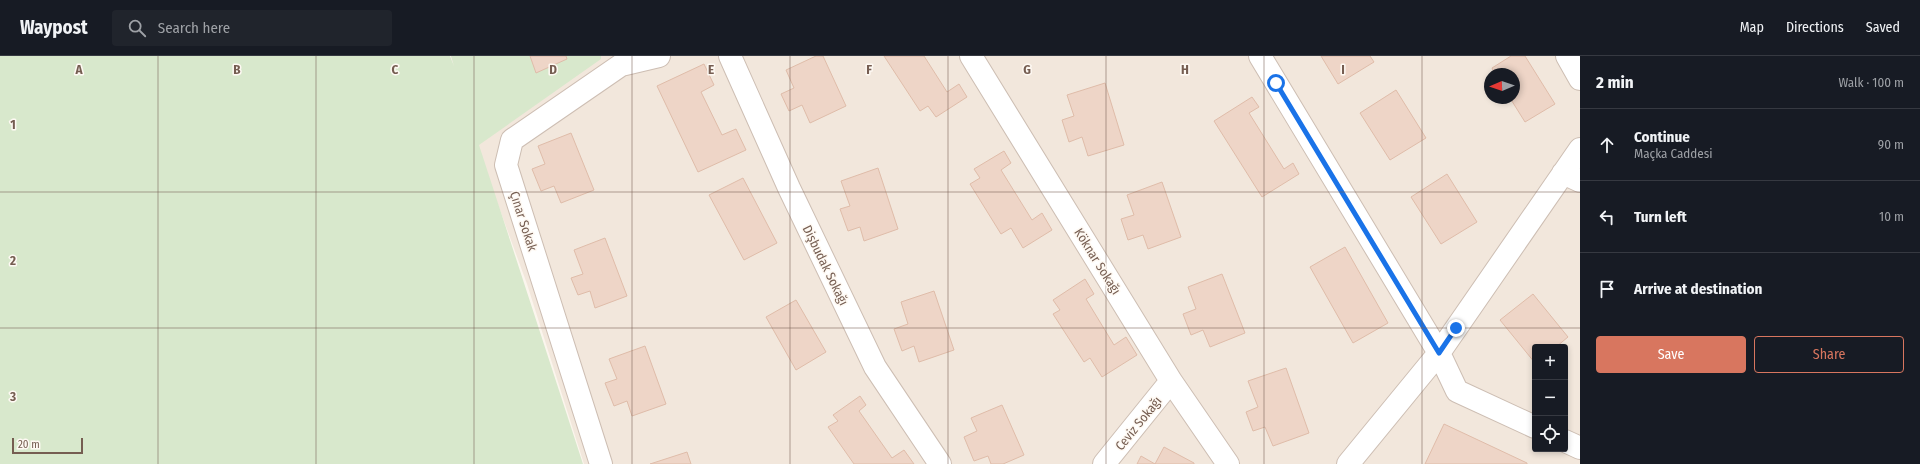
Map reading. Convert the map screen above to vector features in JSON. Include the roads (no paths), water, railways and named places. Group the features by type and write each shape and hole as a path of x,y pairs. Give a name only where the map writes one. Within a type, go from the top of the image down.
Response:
{"street":[{"name":"Çınar Sokak","path":"601,464 506,165 512,140 620,60 659,56"},
{"name":"Dişbudak Sokağı","path":"730,56 789,188 875,367 940,464"},
{"name":"Köknar Sokağı","path":"971,56 1172,381 1228,464"},
{"path":"1260,56 1439,353 1457,391 1532,426"},
{"path":"1567,56 1580,79"},
{"path":"1348,464 1439,353 1571,177 1580,149"},
{"name":"Ceviz Sokağı","path":"1104,464 1172,381"},
{"path":"1568,442 1580,448"}]}
